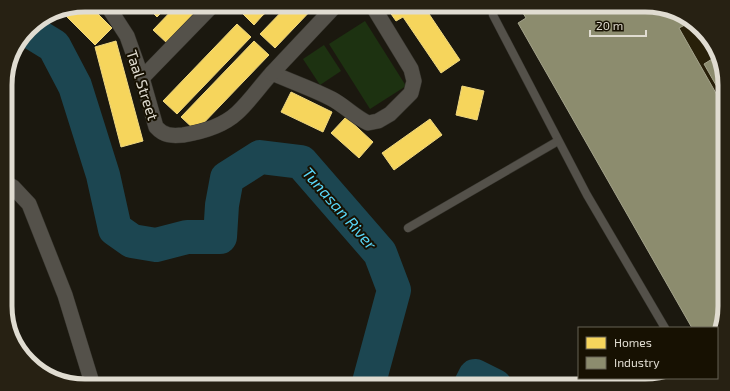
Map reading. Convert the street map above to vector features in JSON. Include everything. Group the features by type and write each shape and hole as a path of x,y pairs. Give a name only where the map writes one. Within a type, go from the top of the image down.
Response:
{"street":[{"name":"Taal Street","path":"112,12 127,36 142,78 156,127 161,133 170,136 197,133 216,126 236,113 329,12"},
{"path":"142,78 206,12"},
{"path":"272,73 331,98 358,118 368,123 378,121 390,114 411,93 414,82 411,69 376,12"},
{"path":"12,186 29,204 65,295 91,379"}],"lane":[{"path":"493,15 587,195 664,327"},
{"path":"408,228 558,140"}],"shaded area":[{"path":"678,20 685,24 700,37 706,45 715,66 718,85 718,99 674,22"}],"green space":[{"path":"365,21 406,86 370,109 329,44"},
{"path":"324,45 341,71 320,85 303,59"}],"building: Homes":[{"path":"81,12 96,12 112,28 95,45 65,15"},
{"path":"152,12 162,12 157,17"},
{"path":"170,12 199,12 168,44 153,30"},
{"path":"241,12 258,12 262,16 254,25"},
{"path":"258,12 266,12 262,16"},
{"path":"281,12 309,12 275,48 260,34"},
{"path":"390,12 428,12 460,60 441,73 403,17 396,21"},
{"path":"237,24 251,37 177,114 163,101"},
{"path":"116,41 143,141 121,147 95,47"},
{"path":"254,41 269,55 196,131 181,117"},
{"path":"462,86 484,91 477,120 456,115"},
{"path":"291,92 332,112 323,132 281,112"},
{"path":"346,117 373,142 359,158 331,133"},
{"path":"430,119 442,135 394,170 382,153"}],"building: Industry":[{"path":"522,12 645,12 659,13 686,25 679,28 718,97 718,306 714,327 691,327 518,23 526,18"},
{"path":"713,59 717,76 718,89 704,64"}],"waterway":[{"name":"Tunasan River","path":"33,33 54,46 75,86 103,175 115,229 132,241 156,245 187,237 220,237 222,205 227,178 260,157 301,162 380,253 394,290 370,379"},
{"name":"Tunasan River","path":"474,379 475,376 481,379"}]}
